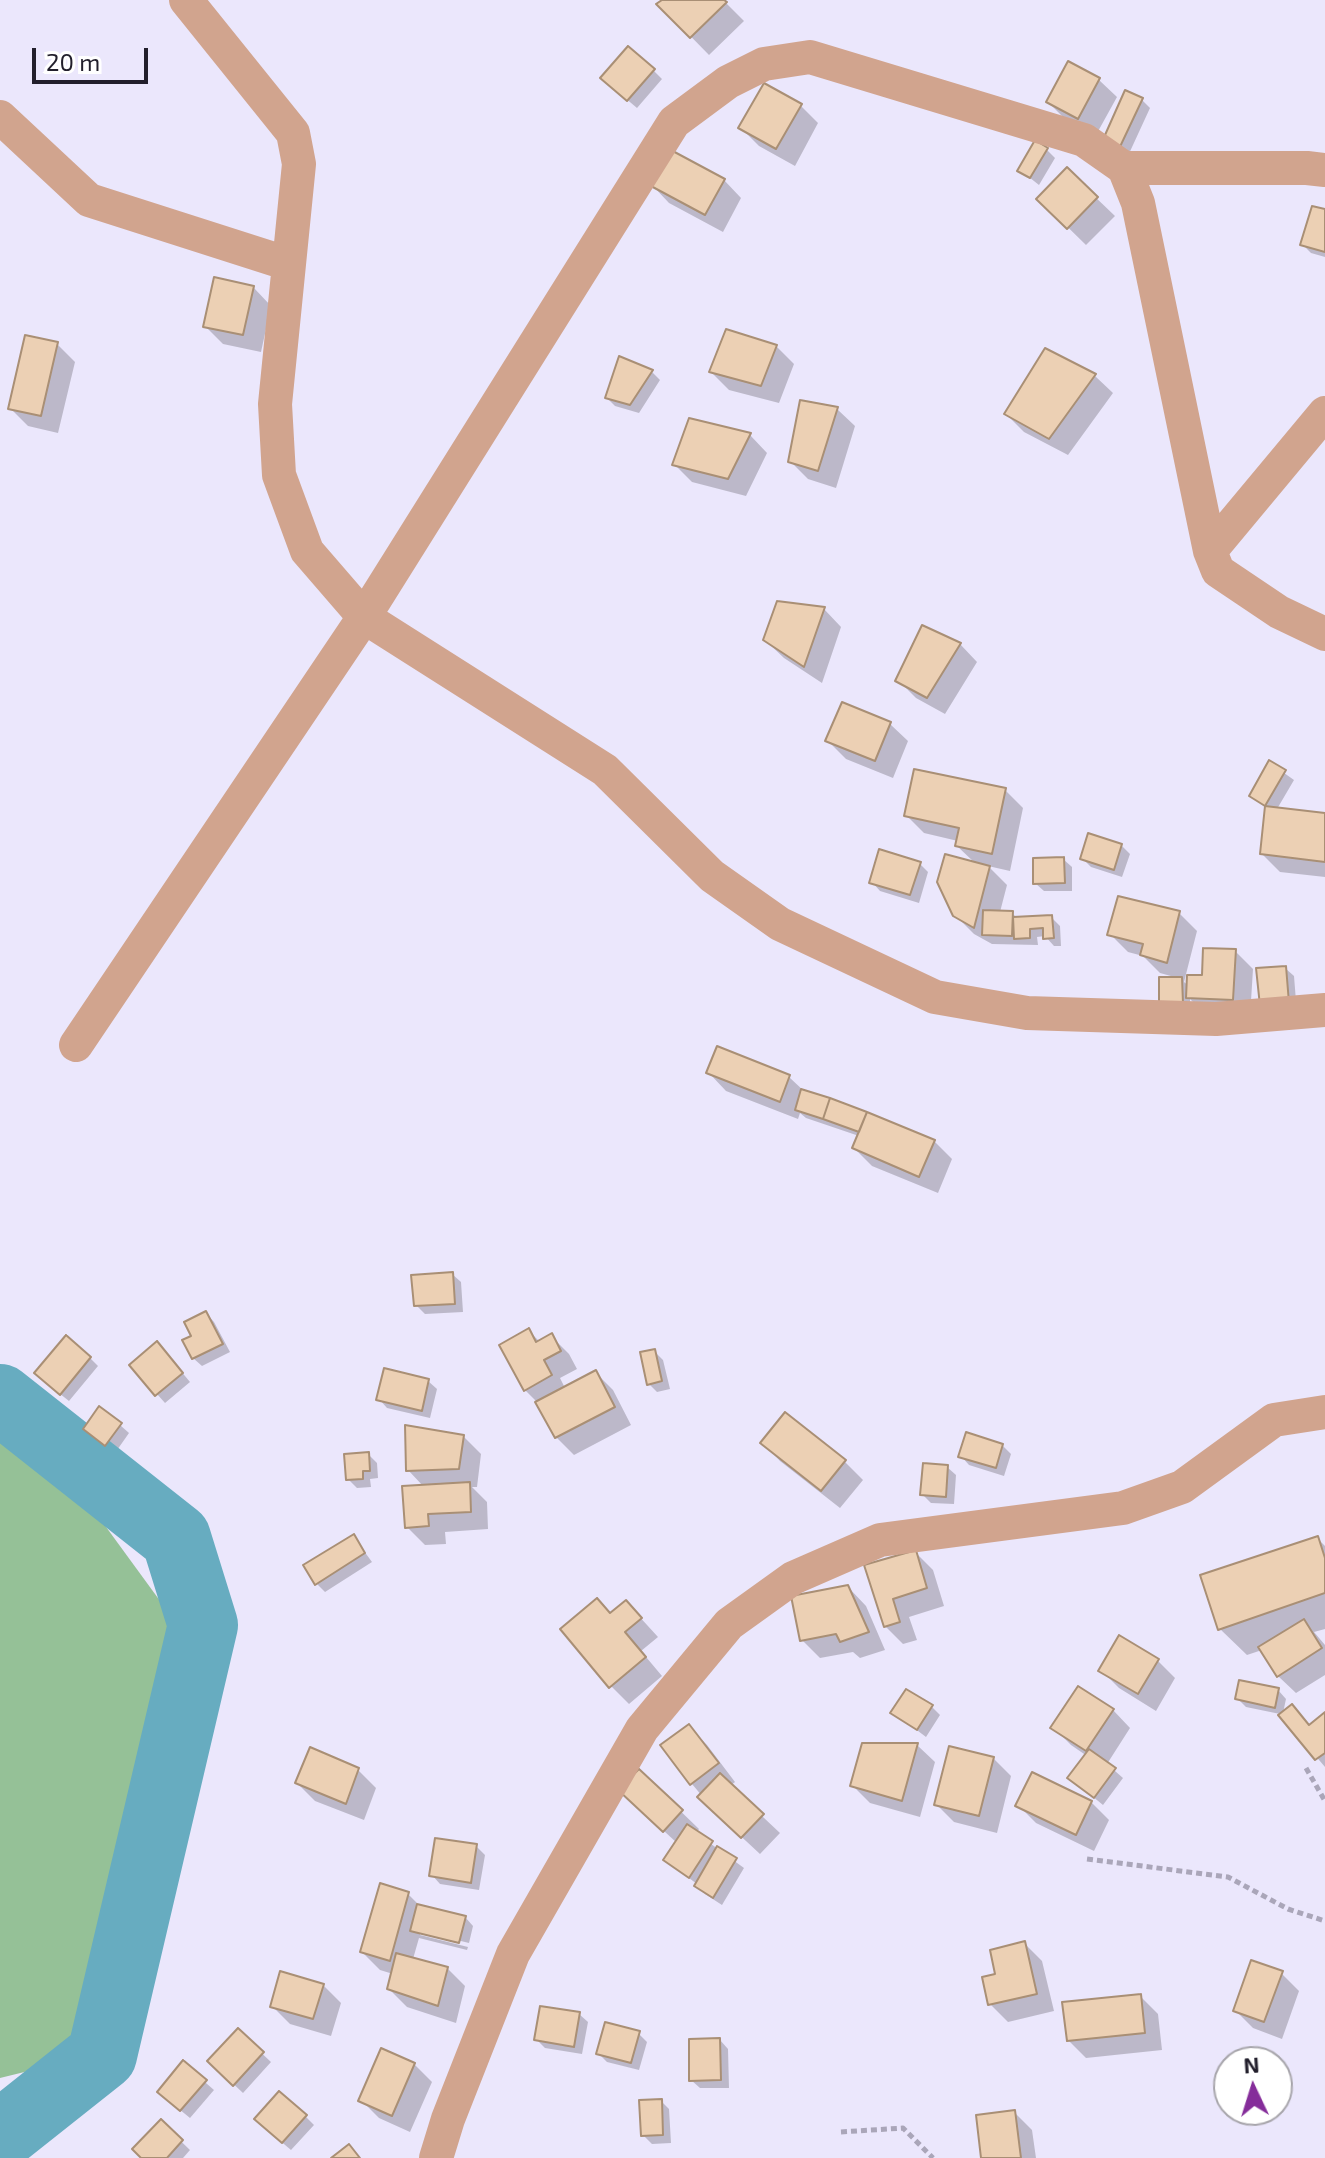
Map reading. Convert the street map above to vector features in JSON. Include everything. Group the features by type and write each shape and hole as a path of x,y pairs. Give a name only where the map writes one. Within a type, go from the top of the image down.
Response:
{"street":[{"path":"186,0 293,133 299,164 275,404 279,475 307,551 364,617 605,770 712,876 780,924 935,997 1027,1013 1216,1019 1325,1010"},
{"path":"76,1045 364,617 674,122 728,82 764,64 810,57 1084,140 1124,168 1138,203 1210,551 1218,571 1279,612 1325,634"},
{"path":"0,117 89,200 289,264"},
{"path":"1124,168 1325,170"},
{"path":"1210,551 1325,413"},
{"path":"436,2158 448,2119 513,1954 642,1729 729,1624 793,1578 880,1540 1123,1508 1182,1487 1274,1420 1325,1412"}],"path":[{"path":"1306,1768 1325,1801"},
{"path":"1087,1859 1228,1877 1288,1909 1325,1921"},
{"path":"841,2132 903,2128 933,2158"}],"green space":[{"path":"0,1419 36,1431 182,1631 69,2061 0,2078"}],"building":[{"path":"662,0 727,2 690,38 656,4"},
{"path":"628,46 655,69 627,101 600,78"},
{"path":"1068,61 1100,78 1078,119 1046,102"},
{"path":"764,83 802,104 776,149 738,128"},
{"path":"1125,90 1143,98 1118,151 1101,144"},
{"path":"1035,140 1048,148 1030,178 1017,171"},
{"path":"669,149 725,179 705,215 649,185"},
{"path":"1067,167 1098,197 1067,229 1036,199"},
{"path":"1312,206 1325,209 1325,252 1300,245"},
{"path":"214,277 254,286 243,335 203,327"},
{"path":"726,329 777,345 761,386 709,372"},
{"path":"25,335 58,342 41,416 8,409"},
{"path":"1045,348 1096,374 1049,439 1004,414"},
{"path":"619,356 653,370 630,405 605,398"},
{"path":"800,400 838,407 818,471 788,462"},
{"path":"689,418 751,433 728,479 672,465"},
{"path":"777,601 825,607 804,667 763,640"},
{"path":"922,625 961,643 927,698 895,681"},
{"path":"842,702 891,722 875,761 825,741"},
{"path":"1269,760 1286,770 1265,806 1249,796"},
{"path":"914,769 1006,788 992,854 955,846 959,828 904,816"},
{"path":"1265,806 1325,813 1325,862 1260,854"},
{"path":"1088,833 1122,844 1114,870 1080,859"},
{"path":"879,849 921,862 910,895 869,883"},
{"path":"945,854 990,866 974,928 953,916 937,882"},
{"path":"1064,857 1065,883 1033,884 1033,858"},
{"path":"1118,896 1180,911 1167,963 1140,955 1143,944 1107,935"},
{"path":"983,910 1013,911 1012,936 982,935"},
{"path":"1052,915 1054,938 1043,939 1043,928 1030,929 1030,938 1014,939 1013,917"},
{"path":"1203,948 1236,949 1233,1000 1186,998 1187,975 1202,975"},
{"path":"1286,966 1289,1003 1260,1006 1256,968"},
{"path":"1159,977 1182,977 1183,1003 1159,1004"},
{"path":"717,1046 790,1075 780,1102 706,1073"},
{"path":"801,1089 830,1098 823,1119 795,1110"},
{"path":"830,1098 867,1112 859,1132 823,1119"},
{"path":"867,1112 935,1140 919,1177 852,1148"},
{"path":"453,1272 455,1304 414,1306 411,1275"},
{"path":"206,1311 223,1344 192,1359 182,1340 191,1336 184,1322"},
{"path":"529,1328 536,1342 552,1333 561,1351 544,1360 552,1375 524,1391 499,1345"},
{"path":"66,1335 91,1357 60,1395 34,1373"},
{"path":"157,1341 183,1373 155,1396 129,1365"},
{"path":"655,1349 662,1381 647,1385 640,1352"},
{"path":"384,1368 429,1379 422,1411 376,1400"},
{"path":"596,1370 615,1407 555,1438 535,1402"},
{"path":"99,1406 122,1423 105,1446 83,1429"},
{"path":"785,1412 846,1460 821,1491 760,1443"},
{"path":"405,1425 464,1435 459,1469 406,1471"},
{"path":"966,1432 1003,1444 996,1468 958,1457"},
{"path":"369,1452 370,1471 363,1471 363,1479 346,1480 344,1454"},
{"path":"923,1463 948,1465 946,1497 920,1495"},
{"path":"470,1482 471,1512 428,1514 429,1526 405,1528 402,1486"},
{"path":"354,1534 365,1553 315,1585 303,1565"},
{"path":"1318,1536 1325,1558 1325,1593 1218,1630 1200,1575"},
{"path":"916,1550 927,1588 893,1599 900,1622 884,1627 864,1565"},
{"path":"848,1585 869,1632 840,1642 836,1634 800,1641 791,1596"},
{"path":"597,1598 610,1613 626,1600 642,1618 625,1632 646,1657 609,1688 560,1629"},
{"path":"1304,1619 1322,1648 1277,1677 1258,1647"},
{"path":"1119,1635 1159,1659 1138,1694 1098,1671"},
{"path":"1239,1680 1279,1688 1275,1708 1235,1699"},
{"path":"1078,1686 1114,1709 1086,1751 1050,1728"},
{"path":"906,1689 933,1705 917,1730 890,1713"},
{"path":"1292,1704 1309,1725 1325,1712 1325,1753 1315,1760 1278,1715"},
{"path":"689,1724 719,1763 690,1785 660,1745"},
{"path":"862,1743 918,1743 902,1801 850,1786"},
{"path":"949,1746 994,1757 979,1816 934,1805"},
{"path":"310,1747 359,1768 346,1804 295,1783"},
{"path":"1089,1749 1116,1768 1094,1798 1067,1778"},
{"path":"639,1769 683,1810 663,1832 618,1790"},
{"path":"1032,1772 1092,1801 1076,1835 1015,1806"},
{"path":"720,1773 764,1814 741,1838 697,1797"},
{"path":"687,1824 713,1841 689,1878 663,1860"},
{"path":"435,1838 477,1844 471,1883 429,1876"},
{"path":"717,1846 737,1858 713,1898 694,1886"},
{"path":"380,1883 409,1892 390,1961 360,1952"},
{"path":"417,1904 466,1916 459,1943 410,1931"},
{"path":"1025,1941 1037,1994 988,2005 982,1977 995,1974 990,1950"},
{"path":"396,1953 448,1967 438,2006 387,1989"},
{"path":"1251,1960 1283,1971 1264,2022 1233,2011"},
{"path":"280,1971 324,1984 313,2019 270,2007"},
{"path":"1141,1994 1145,2033 1067,2041 1062,2002"},
{"path":"540,2006 580,2012 574,2047 534,2040"},
{"path":"605,2022 640,2031 631,2063 596,2054"},
{"path":"238,2028 264,2052 233,2086 207,2061"},
{"path":"720,2038 721,2080 689,2081 689,2039"},
{"path":"381,2048 415,2063 392,2116 358,2101"},
{"path":"183,2060 207,2080 180,2111 157,2092"},
{"path":"279,2091 307,2115 282,2143 254,2119"},
{"path":"662,2099 663,2135 641,2136 639,2100"},
{"path":"1015,2110 1021,2158 981,2158 976,2115"},
{"path":"161,2119 183,2140 167,2158 141,2158 132,2149"},
{"path":"349,2144 360,2158 331,2158"}],"waterway":[{"path":"0,1399 176,1538 203,1625 102,2055 0,2136"}]}
